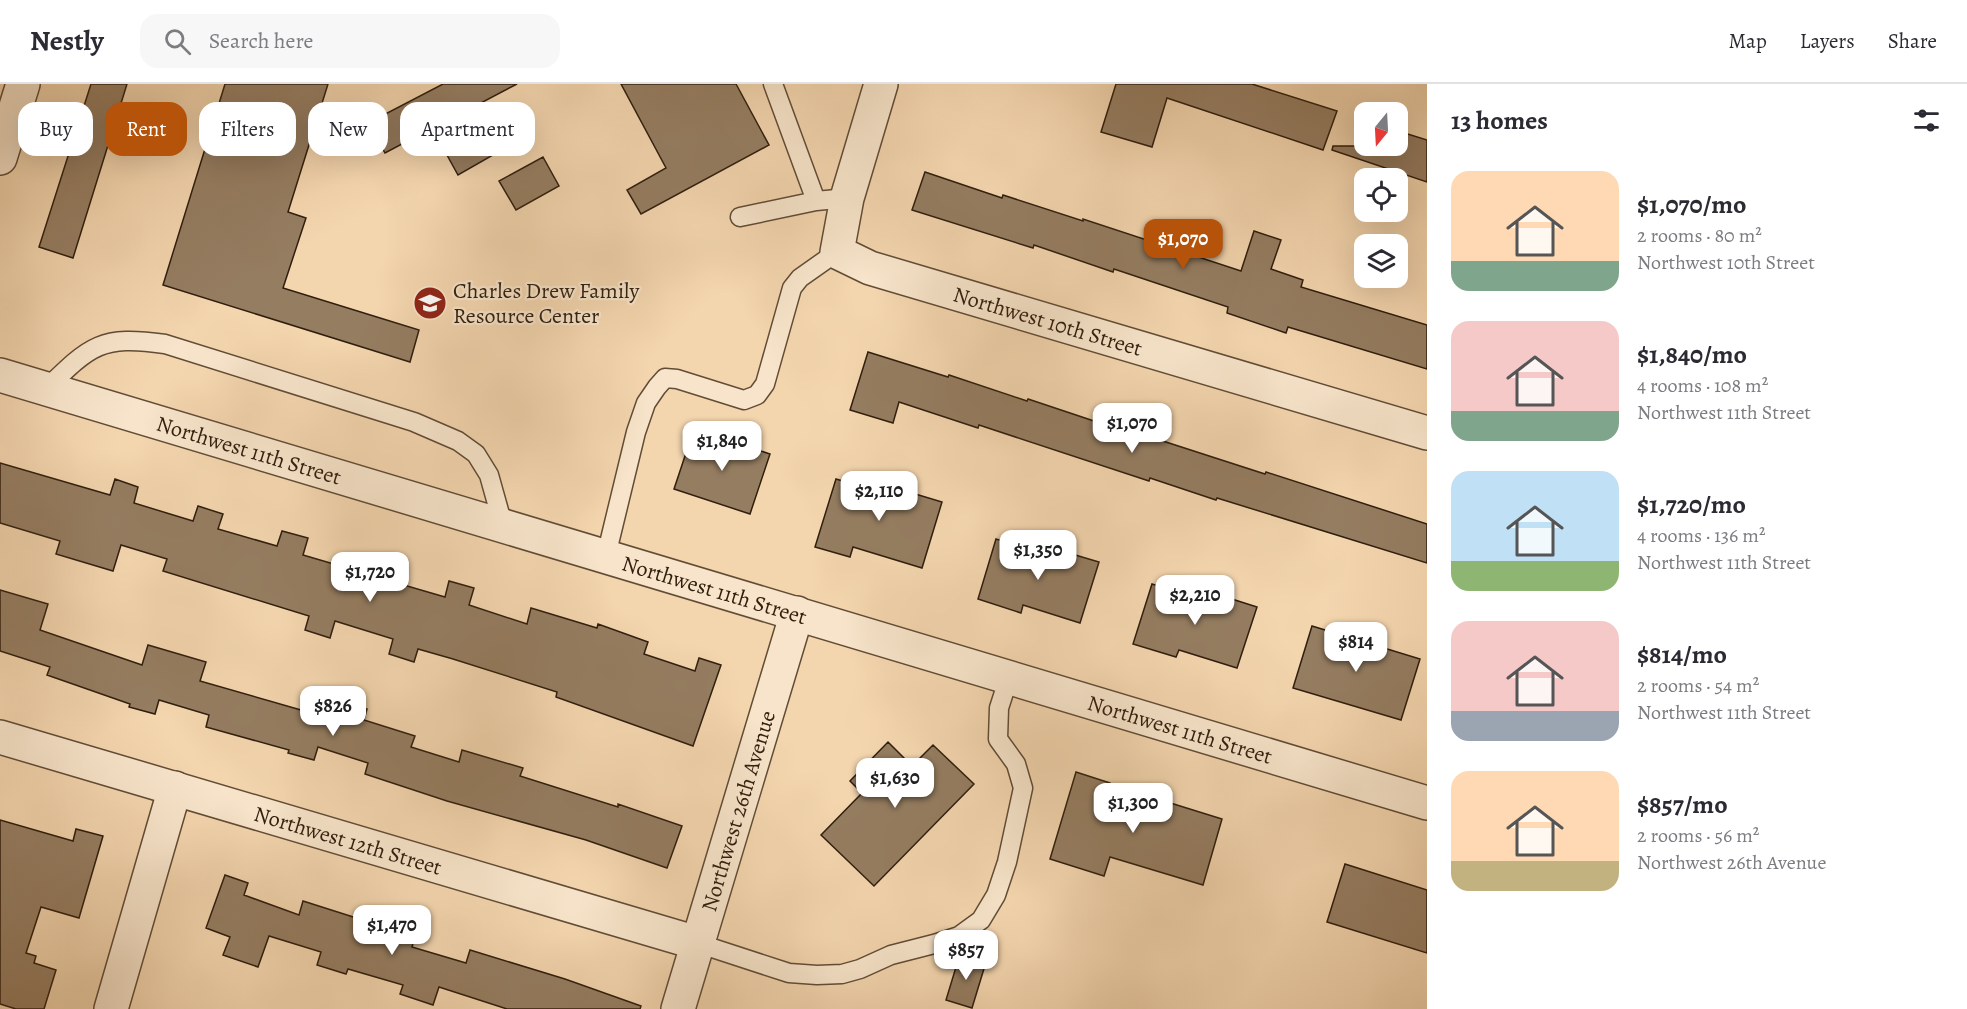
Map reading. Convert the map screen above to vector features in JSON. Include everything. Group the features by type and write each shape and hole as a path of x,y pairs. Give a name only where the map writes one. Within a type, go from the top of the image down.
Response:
{"street":[{"path":"0,158 23,84"},
{"path":"837,252 832,200 881,84"},
{"name":"Northwest 10th Street","path":"837,252 870,268 1427,433"},
{"name":"Northwest 11th Street","path":"0,375 1427,803"},
{"name":"Northwest 26th Avenue","path":"678,1009 797,613"},
{"name":"Northwest 12th Street","path":"0,737 697,943"},
{"path":"111,1009 176,788"}],"lane":[{"path":"740,217 832,200 773,84"},
{"path":"606,556 636,432 646,403 657,387 665,378 677,379 744,400 757,395 765,384 792,288 800,278 837,252"},
{"path":"46,389 94,347 110,341 140,340 165,344 414,422 458,441 476,454 489,476 503,525"},
{"path":"697,943 789,973 842,974 860,969 891,955 959,936 981,920 996,896 1007,862 1023,788 1016,764 998,739 999,708 1009,677"}],"building":[{"path":"91,84 127,84 121,102 105,102 105,155 73,258 39,247 68,156 93,156 93,102 85,102"},
{"path":"225,84 328,84 322,102 308,102 308,148 288,212 306,218 283,288 419,330 410,362 163,285 203,156 296,156 296,102 219,102"},
{"path":"443,84 517,84 483,102 408,102"},
{"path":"621,84 736,84 769,145 641,214 627,190 666,168"},
{"path":"1116,84 1252,84 1337,111 1323,150 1167,98 1152,147 1101,132"},
{"path":"400,106 400,145 388,151 388,113"},
{"path":"1408,134 1427,140 1427,182 1408,176 1408,168 1385,168 1332,150 1333,146 1354,146 1354,156 1408,156"},
{"path":"447,156 491,156 458,175"},
{"path":"543,157 559,186 516,210 499,181"},
{"path":"925,172 1002,198 1003,195 1083,221 1083,219 1241,271 1254,231 1281,240 1271,269 1303,280 1301,287 1427,325 1427,369 1288,327 1286,333 1227,313 1228,307 1114,269 1113,272 1034,245 1033,248 912,210"},
{"path":"868,352 948,377 949,375 1027,401 1028,399 1106,425 1107,423 1427,524 1427,563 1150,478 1149,481 979,425 978,428 899,402 893,423 850,410"},
{"path":"694,429 770,454 750,514 674,489"},
{"path":"0,463 110,495 115,479 138,487 134,503 193,521 198,506 223,514 218,529 277,546 282,531 308,538 303,555 361,572 366,556 388,563 383,579 445,597 449,581 474,588 469,605 527,624 531,608 597,628 598,624 648,642 644,654 695,671 699,658 721,665 693,746 556,697 557,692 453,659 418,649 414,662 389,654 393,639 335,621 330,638 305,630 309,616 163,571 167,559 121,545 113,571 56,554 60,541 0,523"},
{"path":"836,479 870,489 872,481 942,502 922,568 853,547 850,557 815,547"},
{"path":"996,539 1053,557 1055,549 1099,562 1080,623 1023,605 1021,613 978,599"},
{"path":"1152,584 1210,602 1213,593 1257,607 1237,668 1179,650 1176,657 1133,644"},
{"path":"0,590 48,604 40,630 142,665 148,645 206,662 200,681 301,710 307,691 367,709 364,720 415,736 411,747 459,762 462,750 523,768 520,776 618,807 618,804 682,826 667,868 586,840 447,801 365,774 368,763 318,747 314,760 288,753 289,750 206,727 209,715 159,700 155,714 129,707 130,704 47,675 50,667 0,651"},
{"path":"1312,626 1420,659 1401,720 1293,688"},
{"path":"888,742 912,766 933,745 974,784 874,886 821,835 862,793 850,781"},
{"path":"1076,772 1110,783 1106,794 1161,812 1164,801 1222,819 1203,885 1110,857 1104,876 1050,859"},
{"path":"0,820 73,841 76,829 103,836 79,918 41,907 26,953 36,956 34,963 56,970 44,1009 16,1009 0,1004"},
{"path":"1345,864 1427,890 1427,953 1327,922"},
{"path":"225,875 248,883 244,895 299,915 303,901 391,929 392,925 416,933 412,947 466,963 470,950 565,979 641,1006 640,1009 507,1009 439,987 433,1005 400,994 403,985 348,969 346,974 317,965 321,952 269,936 258,967 223,955 230,937 206,928"},
{"path":"960,954 986,962 972,1008 946,1000"}],"place":[{"name":"Charles Drew Family Resource Center","path":"430,303"}]}
